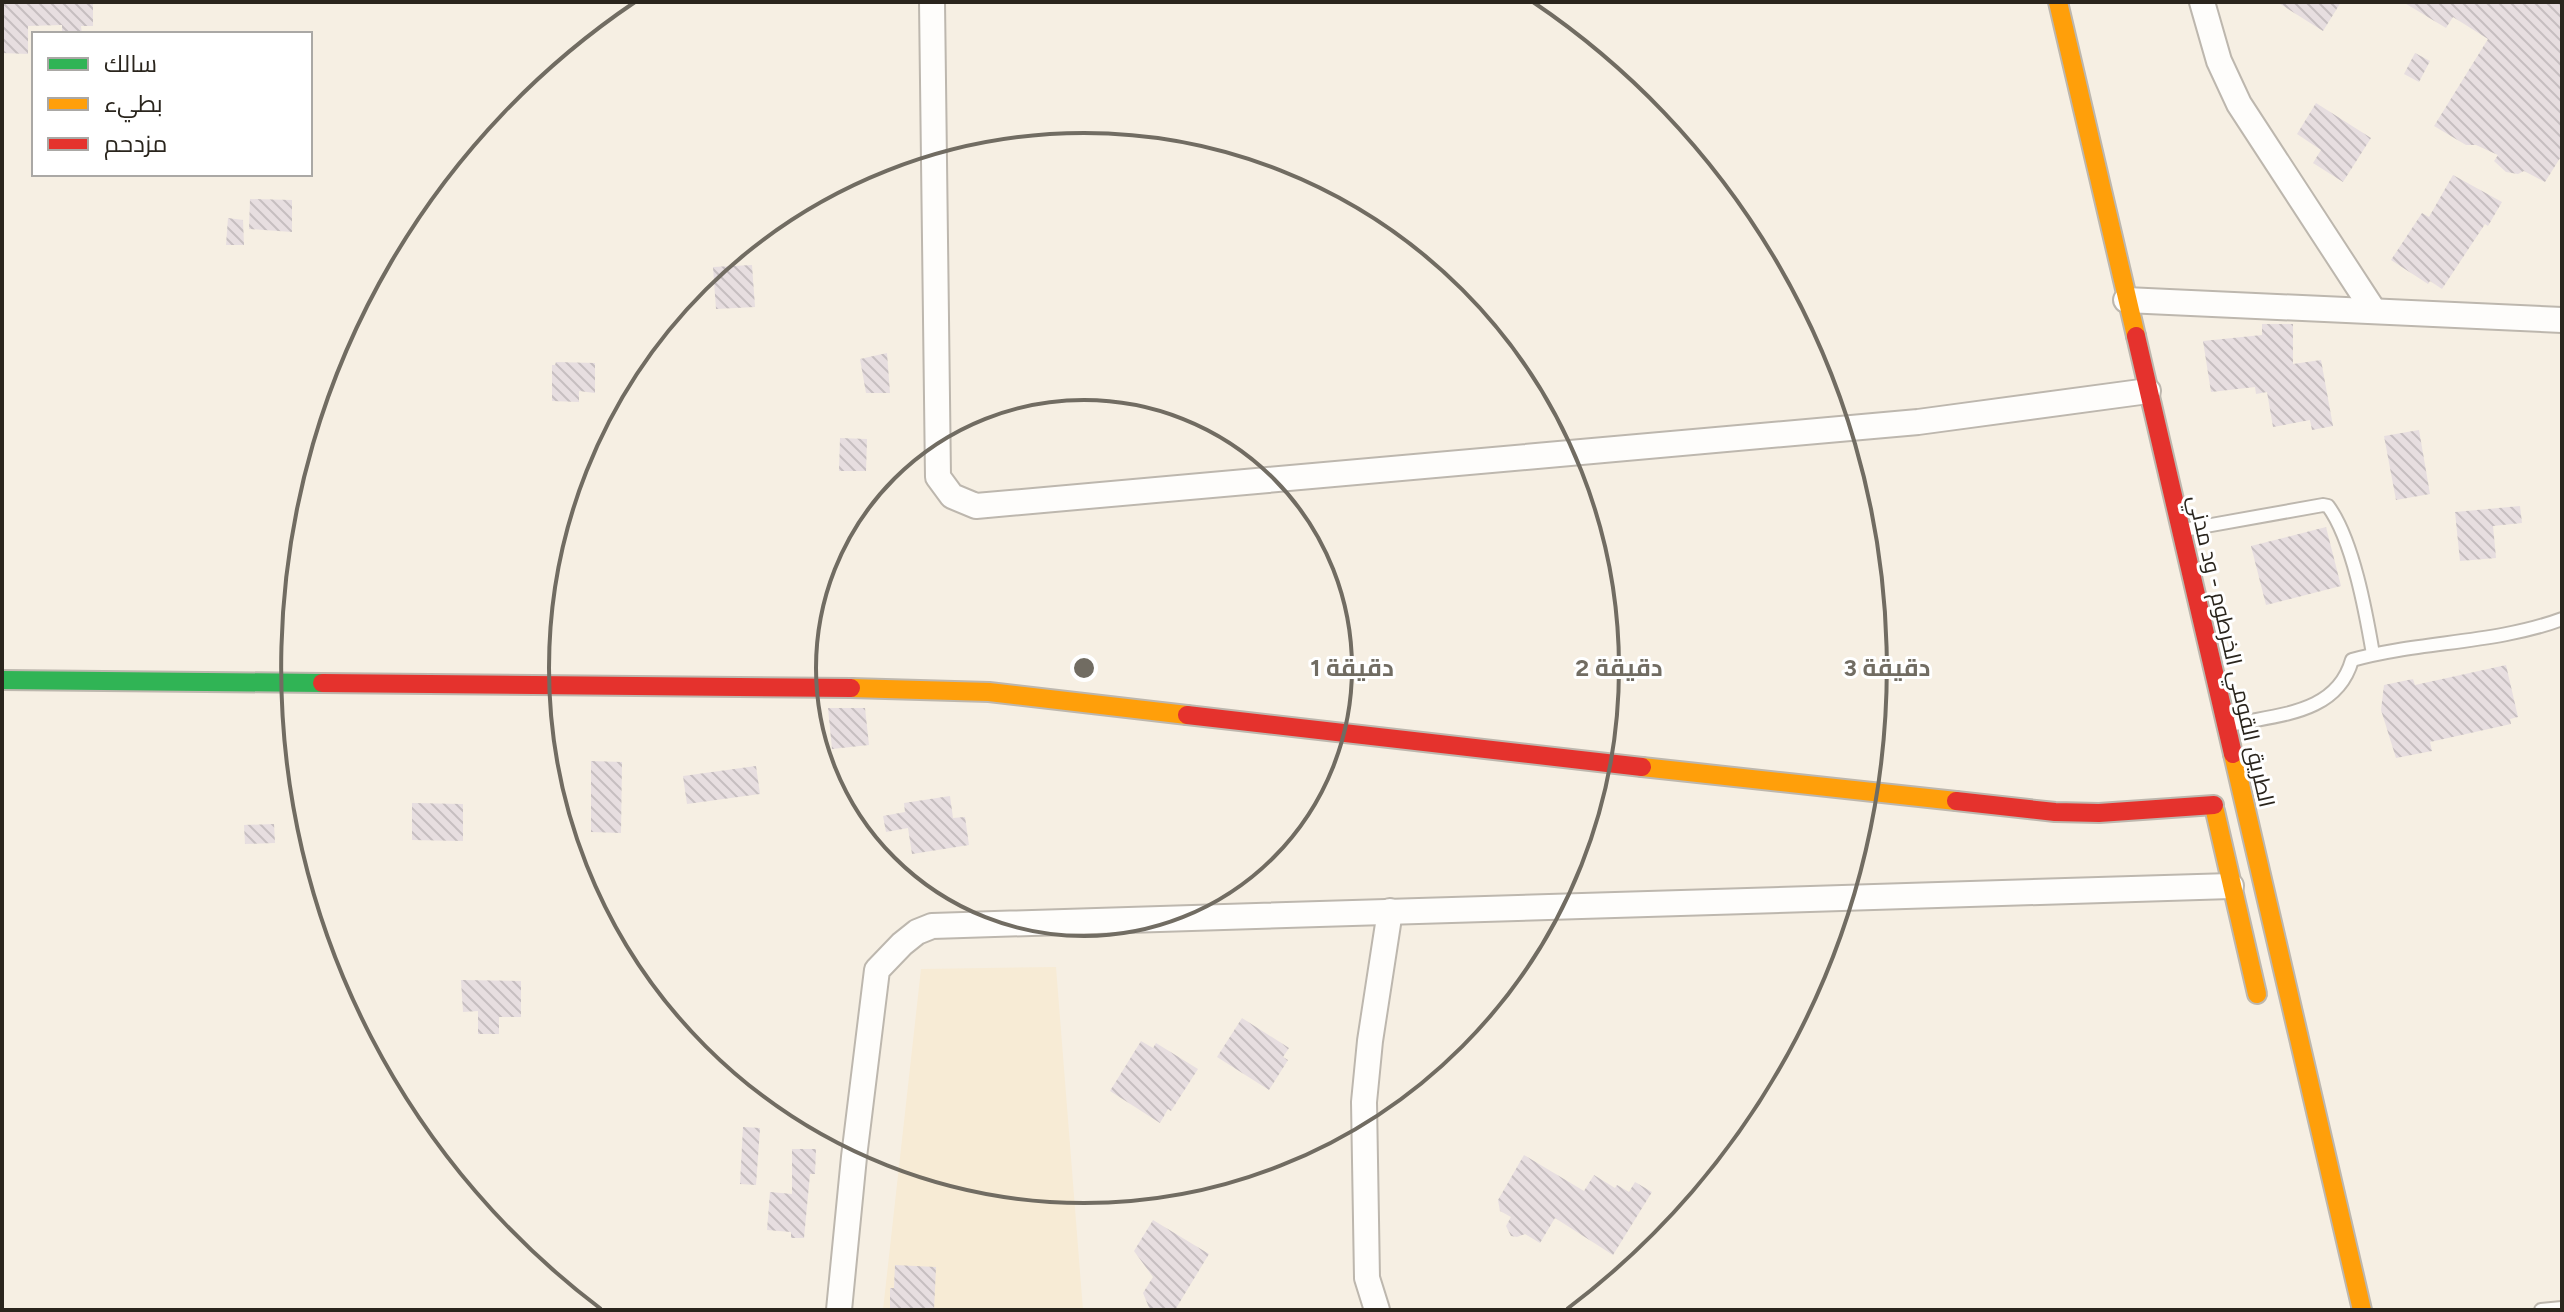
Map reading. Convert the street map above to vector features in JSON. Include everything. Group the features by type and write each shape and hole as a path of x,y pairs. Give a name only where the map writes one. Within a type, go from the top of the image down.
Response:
{"main road":[{"name":"الطريق القومي الخرطوم - ود مدني","path":"2058,2 2148,391 2219,727 2362,1310"},
{"path":"2,680 989,692 2055,812 2099,813 2212,798 2260,1007"}],"street":[{"path":"932,2 938,477 952,496 976,506 1918,422 2148,391"},
{"path":"2202,2 2219,61 2239,104 2374,311"},
{"path":"2126,300 2562,320"},
{"path":"839,1310 877,970 888,956 917,932 932,926 2231,886"},
{"path":"1377,1310 1367,1278 1364,1102 1390,911"}],"lane":[{"path":"2179,531 2328,506 2343,538 2362,594 2373,654"},
{"path":"2219,727 2315,705 2328,698 2347,677 2352,660 2487,637 2562,619"},
{"path":"2541,1310 2562,1308"}],"shaded area":[{"path":"1056,967 1083,1310 883,1310 921,969"}],"building":[{"path":"93,2 93,26 81,26 82,32 62,32 62,25 28,26 28,54 2,53 2,4"},
{"path":"2277,2 2341,2 2323,31"},
{"path":"2403,2 2562,2 2562,155 2545,182 2524,171 2518,174 2506,172 2494,161 2498,155 2476,145 2466,145 2434,126 2488,39 2453,17 2446,28"},
{"path":"2415,53 2430,61 2419,82 2404,74"},
{"path":"2316,103 2371,138 2343,182 2313,163 2321,150 2297,134"},
{"path":"2453,175 2502,202 2442,289 2430,281 2428,284 2391,260 2422,213 2429,217"},
{"path":"250,199 292,200 292,232 249,229"},
{"path":"228,218 243,220 244,245 226,245"},
{"path":"752,265 755,307 716,309 713,267"},
{"path":"2262,324 2293,324 2293,364 2321,360 2333,426 2312,430 2310,420 2273,427 2267,392 2256,394 2255,387 2211,392 2203,341 2262,335"},
{"path":"887,353 890,393 866,393 860,359"},
{"path":"556,362 595,363 595,393 579,391 579,402 552,401 552,365"},
{"path":"2419,430 2430,494 2396,500 2384,436"},
{"path":"840,438 867,439 866,471 839,471"},
{"path":"2520,506 2522,523 2493,526 2496,558 2460,561 2455,512"},
{"path":"2326,527 2341,586 2266,605 2251,546"},
{"path":"2506,665 2518,717 2510,719 2511,724 2430,742 2432,751 2396,758 2381,710 2384,685 2413,679 2415,685"},
{"path":"828,708 865,708 869,745 832,749"},
{"path":"591,761 622,762 621,833 591,832"},
{"path":"756,766 760,794 687,804 683,776"},
{"path":"950,796 953,818 965,817 969,845 912,854 908,828 886,832 883,816 905,812 904,803"},
{"path":"412,803 463,804 463,841 412,840"},
{"path":"274,824 275,843 245,844 244,825"},
{"path":"461,980 521,981 521,1017 499,1017 499,1034 478,1034 478,1011 463,1012"},
{"path":"1242,1018 1289,1048 1283,1057 1288,1060 1269,1090 1217,1057"},
{"path":"1141,1041 1153,1048 1156,1043 1198,1069 1160,1123 1110,1091"},
{"path":"743,1127 760,1128 756,1185 740,1184"},
{"path":"792,1149 816,1149 815,1174 810,1174 804,1238 791,1238 791,1232 767,1230 770,1192 792,1194"},
{"path":"1524,1155 1584,1191 1594,1175 1615,1188 1617,1185 1629,1192 1635,1182 1652,1192 1613,1255 1555,1218 1540,1243 1525,1234 1511,1236 1506,1226 1511,1217 1500,1211 1498,1200"},
{"path":"1153,1220 1209,1254 1175,1310 1150,1310 1143,1293 1153,1277 1134,1251"},
{"path":"895,1265 936,1267 934,1310 890,1310 890,1288 894,1288"}],"traffic: fast":[{"path":"2,680 322,683"}],"traffic: slow":[{"path":"2058,2 2136,336"},
{"path":"851,688 989,692 1187,715"},
{"path":"2233,754 2362,1310"},
{"path":"1642,767 1956,801"},
{"path":"2215,811 2257,994"}],"traffic: jam":[{"path":"2136,336 2233,754"},
{"path":"322,683 851,688"},
{"path":"1187,715 1642,767"},
{"path":"1956,801 2055,812 2099,813 2214,805"}]}
